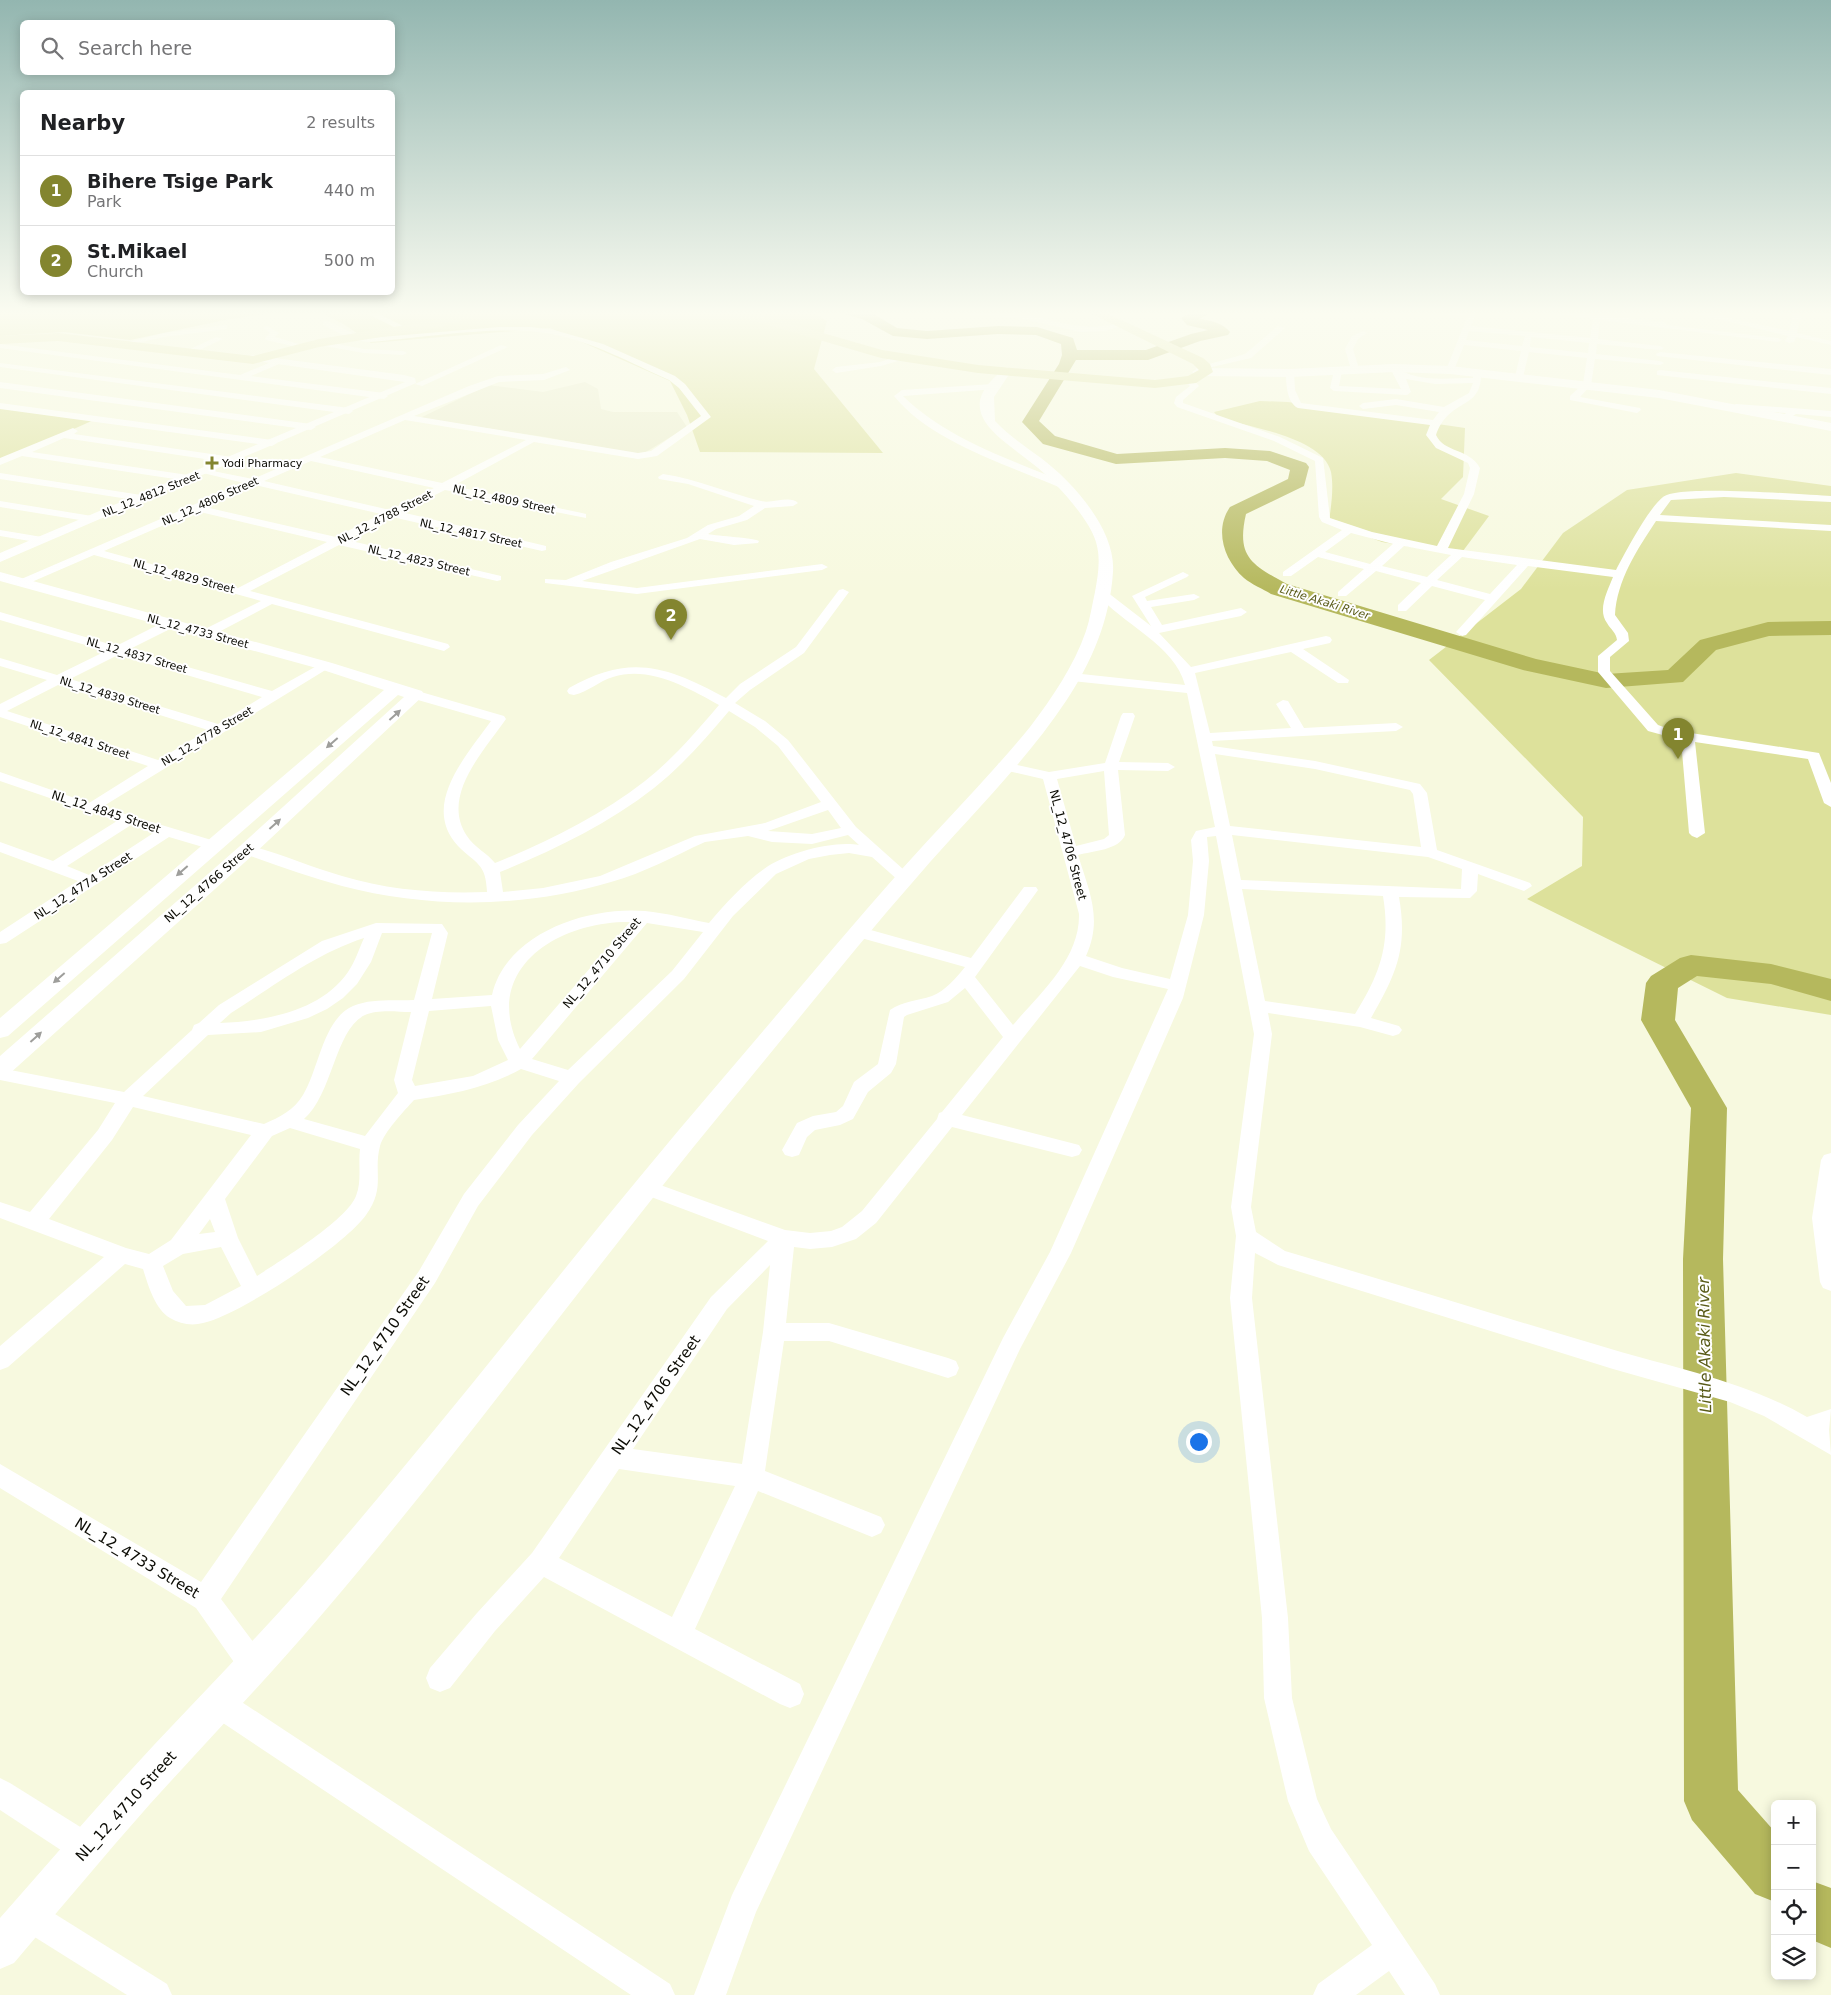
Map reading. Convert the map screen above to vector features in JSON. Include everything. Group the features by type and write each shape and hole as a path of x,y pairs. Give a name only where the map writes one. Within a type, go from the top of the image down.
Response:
{"main road":[{"path":"1724,404 1736,408 1790,414 1831,427"}],"street":[{"path":"144,404 311,427"},
{"path":"136,424 182,404"},
{"path":"295,404 349,411"},
{"name":"NL_12_4812 Street","path":"0,558 365,404"},
{"name":"NL_12_4806 Street","path":"8,580 94,552 309,458 408,418 436,404"},
{"path":"408,418 638,456 654,454 706,418 696,404"},
{"path":"905,404 929,422 979,449 1065,486"},
{"name":"NL_12_4710 Street","path":"0,1949 87,1849 311,1602 511,1360 644,1187 905,878 1034,733 1072,677 1094,630 1103,594 1106,571 1105,548 1099,532 1065,486 1040,463 1002,436 989,422 987,404"},
{"path":"1179,404 1277,439 1320,460 1324,517 1350,529 1401,543 1524,564 1619,574"},
{"path":"1298,404 1435,423"},
{"path":"1361,414 1363,406 1379,404"},
{"path":"1409,404 1446,410"},
{"path":"1441,550 1469,494 1476,468 1468,459 1432,440 1431,436 1435,423 1446,410 1458,404"},
{"path":"1605,404 1637,410"},
{"path":"3,406 272,443"},
{"path":"1790,414 1831,414"},
{"name":"NL_12_4788 Street","path":"240,591 530,442 416,425 409,423 408,418"},
{"path":"0,462 98,419"},
{"path":"62,436 232,460"},
{"path":"21,454 188,478"},
{"name":"NL_12_4809 Street","path":"309,458 582,516"},
{"name":"NL_12_4817 Street","path":"206,471 390,515 542,548"},
{"path":"0,476 141,498"},
{"path":"663,477 690,481 762,505 793,503"},
{"path":"52,512 97,491"},
{"path":"1831,499 1724,494 1681,495 1667,498 1652,518 1619,574 1609,613 1612,621 1621,631 1623,641 1605,653 1601,664 1604,672 1653,728 1688,737 1814,756 1831,803"},
{"path":"0,504 92,518"},
{"path":"570,583 616,564 676,546 700,536 712,527 743,518 762,505"},
{"name":"NL_12_4823 Street","path":"195,508 497,578"},
{"path":"1652,518 1831,528"},
{"path":"1287,574 1350,529"},
{"path":"0,533 42,540"},
{"path":"700,536 734,542 754,541"},
{"path":"1342,594 1401,543"},
{"name":"NL_12_4829 Street","path":"94,552 273,599 444,647"},
{"path":"1316,552 1492,598"},
{"path":"1402,608 1459,553"},
{"path":"1462,632 1524,564"},
{"path":"548,581 637,591 822,567"},
{"path":"1183,575 1141,594 1138,600 1154,630 1188,671 1206,743 1224,830 1263,1034 1241,1207 1246,1236 1241,1298 1275,1618 1278,1698 1303,1801 1320,1840 1424,1995"},
{"name":"NL_12_4733 Street","path":"8,580 326,666 416,695"},
{"path":"492,870 534,853 560,839 619,805 650,783 709,726 727,704 745,687 800,650 812,637 843,592"},
{"path":"1103,594 1154,630 1241,612"},
{"path":"1142,605 1194,597"},
{"path":"207,633 273,599"},
{"name":"NL_12_4837 Street","path":"0,616 273,696"},
{"path":"0,711 170,624"},
{"path":"1188,671 1326,640"},
{"path":"1292,648 1311,658 1343,680"},
{"name":"NL_12_4839 Street","path":"0,662 220,729"},
{"name":"NL_12_4778 Street","path":"90,808 273,696 326,666"},
{"path":"574,691 607,675 634,670 693,686 727,704 760,724 783,743 851,830 905,878"},
{"path":"1072,677 1192,690"},
{"path":"1,1026 396,688"},
{"path":"416,695 499,719 454,787 450,803 450,819 454,829 492,870 495,898"},
{"name":"NL_12_4766 Street","path":"0,1070 247,850 416,695"},
{"path":"1283,704 1300,732"},
{"name":"NL_12_4841 Street","path":"0,711 160,765"},
{"path":"1070,852 1115,840 1117,835 1111,766 1128,716"},
{"path":"1206,743 1300,732 1396,727"},
{"path":"1688,737 1697,832"},
{"path":"1206,743 1415,787 1420,793 1430,852"},
{"name":"NL_12_4706 Street","path":"644,1187 784,1238 810,1241 832,1239 848,1233 870,1217 946,1118 1076,959 1088,929 1087,914 1049,776 1004,766"},
{"path":"1049,776 1111,766 1168,767"},
{"name":"NL_12_4845 Street","path":"0,776 90,808 166,832 213,844"},
{"path":"247,850 346,882 372,888 412,894 495,898 532,895 606,878 643,866 702,839 728,832 748,831 803,815 831,803"},
{"path":"55,867 128,820"},
{"path":"748,831 772,837 812,840 851,830"},
{"path":"710,1995 743,1906 1011,1345 1060,1253 1177,986 1196,915 1201,861 1199,840 1201,834 1224,830 1430,852 1524,886"},
{"name":"NL_12_4774 Street","path":"0,939 166,832"},
{"name":"NL_12_4710 Street","path":"204,1599 427,1277 471,1200 525,1130 572,1078 678,975 712,929 770,871 804,856 830,850 849,848 876,853"},
{"path":"3,851 92,881"},
{"path":"1235,884 1467,894 1469,892 1470,866"},
{"path":"792,1150 799,1132 805,1126 813,1122 843,1117 852,1107 864,1083 883,1071 887,1064 896,1014 909,1006 939,1000 948,995 970,970 1030,890"},
{"path":"1360,1021 1384,981 1390,962 1396,925 1390,891"},
{"path":"644,916 712,929"},
{"name":"NL_12_4710 Street","path":"520,1061 506,1044 499,1000 504,983 513,964 524,952 542,940 593,920 644,916"},
{"name":"NL_12_4710 Street","path":"408,1094 471,1085 494,1077 520,1061 644,916"},
{"path":"0,922 17,929"},
{"path":"35,1221 106,1135 128,1099 200,1029 225,1008 328,945 376,928 430,927 440,933 420,1006 403,1080 408,1094 370,1145 371,1176 366,1198 358,1212 332,1234 253,1289 224,1307 208,1313 188,1316 176,1312 168,1300 151,1263"},
{"path":"200,1029 229,1031 256,1028 316,1007 335,995 350,982 358,970 376,928"},
{"path":"860,932 970,970 1012,1036"},
{"path":"1076,959 1135,978 1177,986"},
{"path":"0,1210 35,1221 121,1255 151,1263 178,1246 265,1131 289,1121 312,1097 341,1026 349,1017 358,1011 372,1007 420,1006 499,1000"},
{"path":"1257,1006 1360,1021 1393,1030"},
{"path":"520,1061 572,1078"},
{"path":"0,1074 128,1099 265,1131"},
{"path":"946,1118 1072,1150"},
{"path":"289,1121 370,1145"},
{"path":"1831,1160 1822,1218 1831,1282"},
{"path":"214,1198 226,1238 253,1289"},
{"path":"1246,1236 1278,1257 1650,1369 1734,1392 1772,1408 1831,1444"},
{"path":"178,1246 226,1238"},
{"path":"678,1635 752,1476 774,1332 784,1238"},
{"name":"NL_12_4706 Street","path":"440,1678 486,1622 541,1562 719,1303 784,1238"},
{"path":"0,1360 121,1255"},
{"path":"774,1332 829,1332 948,1368"},
{"path":"1805,1429 1831,1419"},
{"path":"613,1457 752,1476 872,1525"},
{"name":"NL_12_4733 Street","path":"0,1475 204,1599 253,1665"},
{"path":"541,1562 790,1694"},
{"path":"218,1703 659,1995"},
{"path":"0,1793 87,1849"},
{"path":"28,1915 156,1995"},
{"path":"1329,1995 1393,1949"}],"shaded area":[{"path":"449,404 600,404 601,409 613,412 677,412 687,427 641,455 545,437 420,418"}],"green space":[{"path":"682,404 843,404 883,453 700,452"},
{"path":"1247,404 1302,404 1465,428 1463,477 1441,499 1489,516 1460,555 1382,542 1329,522 1332,478 1325,460 1314,450 1300,442 1283,435 1219,418 1214,412"},
{"path":"0,406 96,419 0,462"},
{"path":"1736,473 1831,486 1831,1015 1727,998 1527,899 1582,866 1583,817 1429,660 1521,589 1563,533 1627,490"}],"waterway":[{"name":"Little Akaki River","path":"1041,404 1030,422 1049,440 1116,459 1225,453 1270,456 1300,467 1297,482 1237,511 1231,535 1238,558 1252,574 1279,589 1531,665 1606,681 1675,677 1708,645 1768,629 1831,628"},
{"name":"Little Akaki River","path":"1771,1869 1711,1801 1703,1259 1709,1108 1658,1020 1662,983 1691,965 1771,974 1831,990"},
{"name":"Little Akaki River","path":"1816,1911 1831,1919"}],"place":[{"name":"Yodi Pharmacy","path":"212,463"},
{"name":"St.Mikael","path":"671,640"},
{"name":"Bihere Tsige Park","path":"1678,759"}]}
